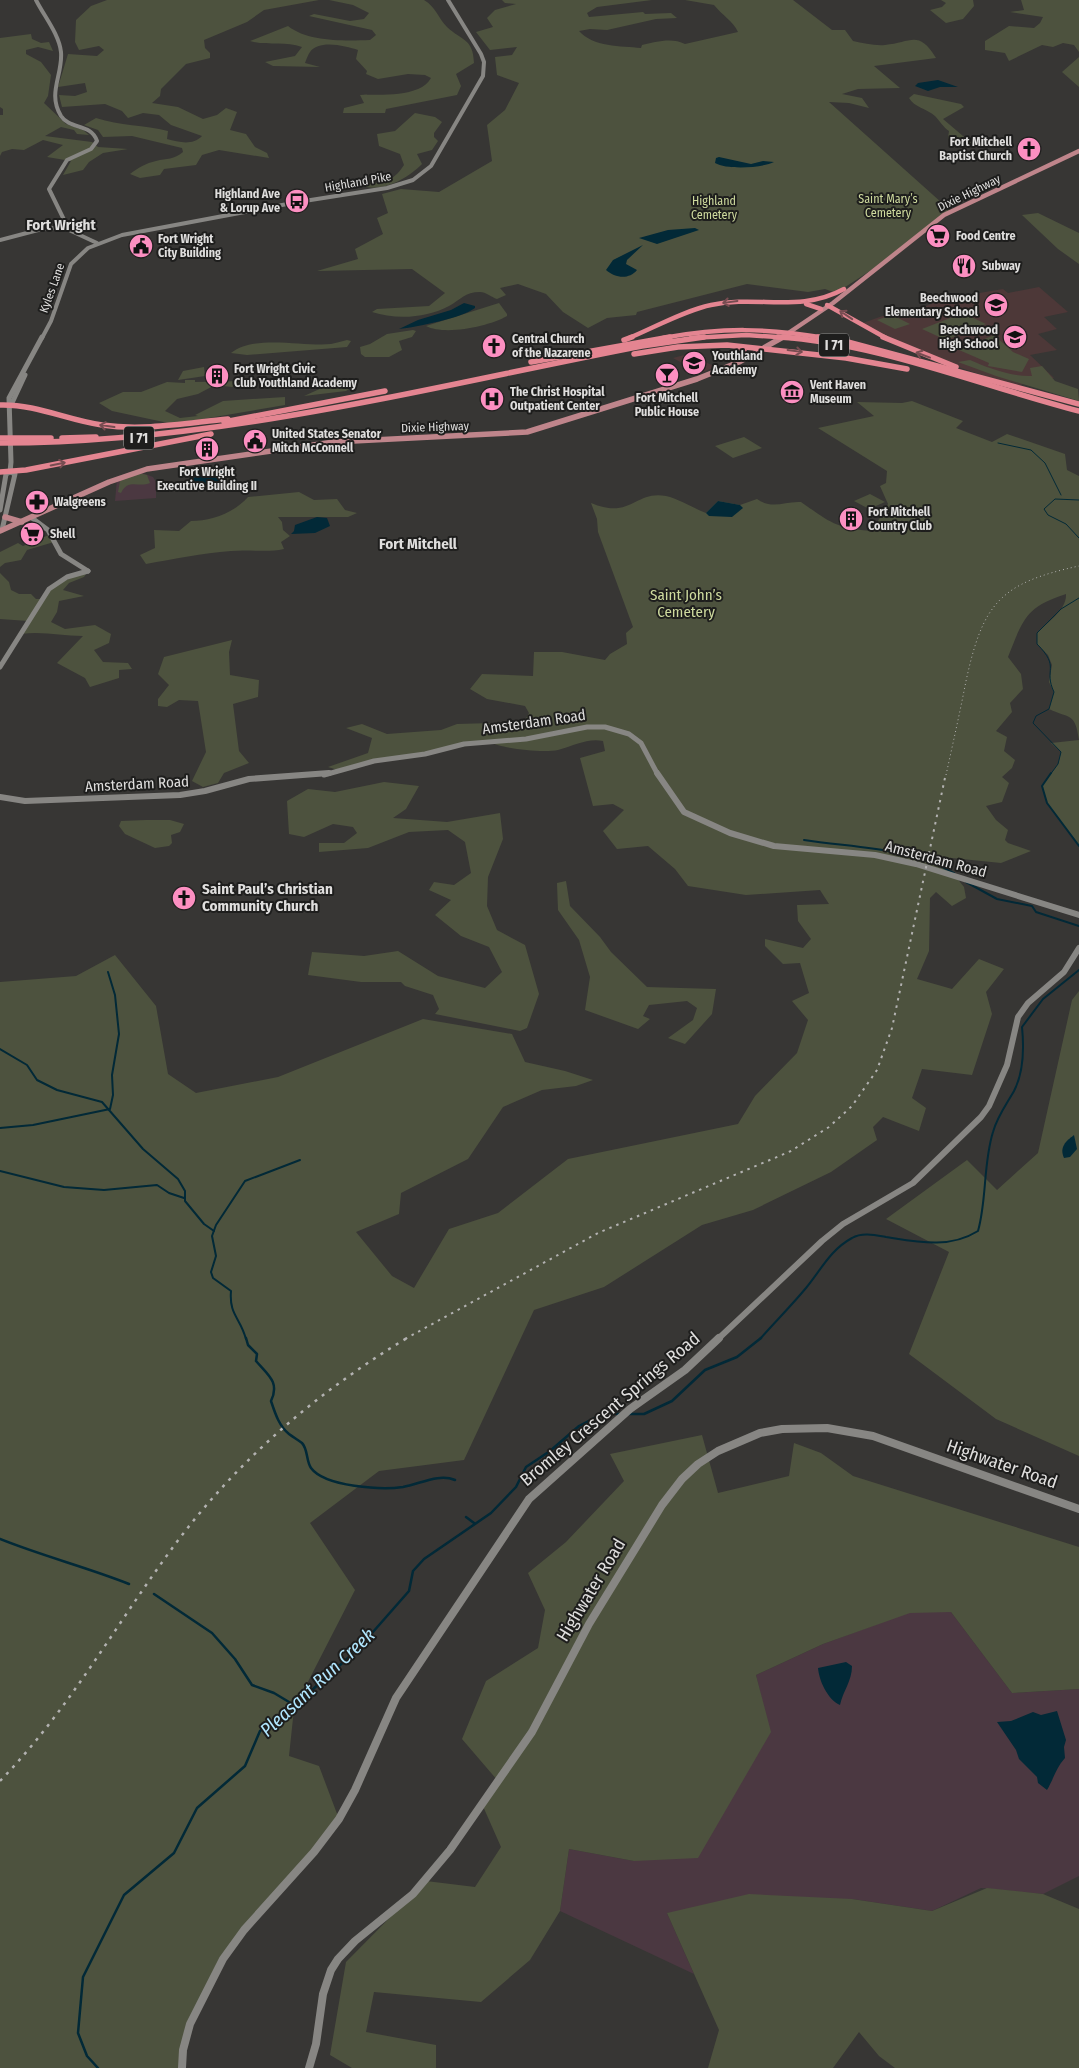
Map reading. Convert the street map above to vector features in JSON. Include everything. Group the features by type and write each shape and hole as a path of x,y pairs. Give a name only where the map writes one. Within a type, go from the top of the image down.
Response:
{"highway":[{"path":"605,347 710,305 742,301 816,301 844,289"},
{"path":"779,301 809,305 821,309"},
{"path":"827,305 910,350 1070,402"},
{"name":"I 71","path":"306,410 550,358 582,357 605,347 716,330 747,329 792,332 869,348 1079,404"},
{"name":"I 71","path":"0,438 119,435 175,429 260,415 276,416 513,370 558,364 582,357 704,336 769,335 849,348 1079,411"},
{"path":"727,345 743,349 747,358"},
{"path":"582,357 678,347 727,345 766,348 881,363 997,389"},
{"path":"0,405 19,405 93,424 128,428 260,415"},
{"name":"I 71","path":"0,443 108,441 269,420 276,416"},
{"path":"0,472 10,472 178,440 269,420"}],"main road":[{"name":"Dixie Highway","path":"827,305 844,289 876,267 944,214 1079,151"},
{"name":"Dixie Highway","path":"1,531 126,475 162,466 326,443 504,434 537,430 697,379 747,358 796,328 871,274 876,267"},
{"path":"5,517 22,522"}],"street":[{"path":"36,0 60,48 60,64 53,90 60,114 66,121 92,132 97,141 93,147 67,160 49,186 49,193 67,226 76,234 97,243"},
{"name":"Highland Pike","path":"97,243 117,236 155,228 387,188 419,177 431,166 483,76 484,62 481,54 448,0"},
{"path":"0,240 46,228 67,226"},
{"name":"Kyles Lane","path":"0,510 6,474 10,472 11,405 14,402 27,366 51,321 71,264 80,253 97,243"},
{"name":"Kyles Lane","path":"1,531 14,474 10,472"},
{"path":"0,667 49,589 67,577 88,571 61,554 48,530 32,518"},
{"name":"Amsterdam Road","path":"0,796 25,801 180,795 205,791 249,779 323,775 374,761 425,754 470,743 526,739 587,727 605,727 629,734 641,743 663,785 684,812 730,833 760,843 789,849 866,854 916,864 1066,913 1079,915"},
{"name":"Bromley Crescent Springs Road","path":"182,2068 183,2042 190,2023 224,1956 253,1919 313,1853 339,1819 356,1790 384,1719 396,1698 529,1498 630,1409 685,1370 843,1224 913,1183 976,1122 989,1106 1007,1065 1018,1017 1028,1003 1064,972 1079,948"},
{"name":"Highwater Road","path":"309,2068 317,2042 322,1996 335,1963 355,1940 403,1903 444,1859 540,1718 595,1610 661,1508 689,1471 699,1463 731,1443 760,1432 801,1426 847,1429 881,1438 1079,1509"}],"shaded area":[{"path":"1039,287 1068,312 1044,317 1057,329 1038,334 1057,350 1030,355 1054,378 1015,386 955,366 860,324 891,313 919,309 940,300 1003,289 1008,293"},
{"name":"Youthland Academy","path":"688,354 716,367 700,373 673,358"},
{"path":"137,471 153,477 156,482 156,498 115,501 117,479"},
{"path":"910,1612 951,1612 1012,1693 1079,1689 1079,1876 1043,1894 981,1888 932,1911 852,1899 667,1913 694,1974 560,1911 569,1849 634,1861 770,1733 756,1675 823,1644"}],"green space":[{"path":"107,0 319,0 264,10 247,22 204,40 205,48 210,53 210,58 186,64 161,89 160,96 152,103 178,107 203,119 217,115 226,108 237,112 230,130 246,134 255,147 267,153 269,158 219,150 202,155 196,165 164,169 160,175 140,178 130,174 149,163 177,156 183,152 182,148 132,136 103,137 98,130 84,125 96,118 114,123 168,131 167,139 181,142 194,141 202,136 171,125 159,115 143,113 128,118 122,111 105,104 62,107 59,95 75,96 87,92 85,83 58,87 68,54 97,56 104,50 99,46 79,50 75,42 76,20 91,6"},
{"path":"329,0 424,0 434,9 447,27 466,41 471,49 474,63 456,74 461,86 457,95 386,109 385,113 343,113 344,108 364,103 360,95 409,92 426,84 431,78 425,75 408,74 378,79 366,74 367,71 356,59 358,50 333,45 314,48 309,53 305,63 320,67 273,66 265,62 295,56 302,47 250,41 288,26 316,38 370,40 376,35 372,30 309,16 314,14 350,21 364,19 369,13 353,5"},
{"path":"502,0 652,0 597,7 587,13 589,17 643,12 645,14 671,13 677,18 656,19 607,30 590,29 579,31 599,43 616,46 641,48 642,45 669,40 685,44 738,32 714,5 685,0 793,0 832,30 845,30 853,41 881,45 914,40 924,43 936,58 874,66 900,88 858,89 842,94 862,98 869,108 849,103 829,102 951,211 876,267 836,293 825,289 808,292 747,284 637,312 636,315 607,318 588,328 563,312 546,294 518,284 500,288 506,295 497,299 484,293 475,292 440,310 421,315 401,317 372,312 377,309 429,306 445,293 412,269 317,271 358,259 355,249 383,234 377,218 388,213 382,194 401,189 439,192 492,161 487,125 505,110 519,83 497,75 495,57 512,55 517,47 490,50 476,32 493,27 487,18 495,10 516,4 505,3"},
{"path":"941,0 973,0 974,6 963,19 946,23 930,10 942,7 946,3"},
{"path":"1021,0 1079,0 1079,52 1074,45 1063,43 1053,47 1042,45 1009,61 1005,53 985,50 985,41 1009,26 1034,28 1040,23 1043,17 1010,12 1024,10"},
{"path":"31,34 32,39 41,43 49,42 53,51 38,47 26,50 26,54 41,62 51,75 48,96 44,103 66,124 83,130 89,135 77,134 74,130 61,127 45,136 92,142 98,147 128,149 103,153 89,162 83,170 63,175 71,161 47,157 63,145 43,140 24,150 12,149 2,152 0,156 0,115 3,115 3,109 0,107 0,38"},
{"path":"1079,57 1079,87 1062,72"},
{"path":"914,94 961,104 964,107 943,119 970,142 993,139 997,142 971,147 953,143 948,138 949,131 935,116 911,101 909,98"},
{"path":"415,113 435,117 442,122 434,133 434,137 438,141 432,150 417,154 422,164 401,180 385,186 376,188 359,185 373,184 390,179 404,165 400,154 379,146 377,134 395,131"},
{"path":"1038,213 1079,233 1079,264 1058,249 1022,215"},
{"path":"499,303 507,316 490,323 455,330 434,329 426,326"},
{"path":"963,313 986,324 946,340 922,329"},
{"path":"892,315 910,324 895,329 877,320"},
{"path":"416,331 412,337 399,341 402,350 389,357 365,357 361,354 360,347 370,344 387,334"},
{"path":"994,335 1013,352 1029,359 1022,372 988,366 989,363 959,350"},
{"path":"347,340 351,341 347,347 247,355 231,353 241,347 252,344 280,342 331,344"},
{"path":"970,360 1001,371 1025,376 1032,376 1030,368 1042,366 1055,381 1078,389 1079,401 996,376 958,362"},
{"path":"204,367 205,376 178,380 183,371"},
{"path":"185,380 195,380 195,382 244,381 232,387 215,385 198,394 177,399 165,411 180,418 198,416 195,415 223,401 285,397 285,405 173,424 112,411 99,403 123,392 141,392 167,382 185,383"},
{"path":"351,385 352,387 346,391 304,396 324,387"},
{"name":"Saint John’s Cemetery","path":"912,401 963,421 956,428 992,442 1007,434 1065,454 1067,470 1079,476 1079,740 1076,725 1073,721 1067,716 1049,709 1054,692 1049,682 1052,665 1048,655 1037,644 1037,633 1060,610 1066,594 1042,604 1027,616 1022,624 1008,657 1021,674 1023,689 1010,703 1012,712 996,731 1007,737 1004,751 1015,760 1012,768 1002,777 1009,783 1002,802 986,806 996,820 1008,830 1005,840 1008,843 1031,851 1001,863 952,858 944,862 964,887 966,898 952,906 936,892 930,898 929,951 917,979 952,989 979,959 1004,969 986,992 992,1014 972,1075 922,1069 912,1098 926,1108 919,1131 883,1117 873,1127 877,1140 831,1172 753,1210 702,1225 604,1287 534,1310 464,1460 379,1471 310,1523 355,1590 294,1709 289,1756 319,1766 339,1819 231,1946 190,2023 183,2068 0,2068 0,982 76,976 115,955 156,1006 168,1074 196,1093 278,1077 423,1019 512,1034 525,1062 565,1071 593,1080 576,1086 542,1090 503,1107 468,1159 401,1193 399,1214 356,1232 392,1276 414,1288 449,1229 498,1213 568,1159 738,1124 755,1096 797,1053 808,1020 792,1001 809,993 800,963 783,964 765,946 765,939 803,948 811,939 798,921 797,905 829,904 820,890 746,895 688,886 675,869 648,846 617,849 603,831 624,810 613,804 593,806 580,758 605,751 603,741 586,741 558,750 543,751 523,750 490,742 389,759 341,771 328,767 368,753 372,738 346,728 362,724 387,734 441,730 457,724 524,722 529,713 525,706 487,699 470,689 482,674 533,676 534,652 562,652 605,660 610,654 627,644 626,633 633,627 598,532 597,519 591,503 604,507 624,507 656,495 676,499 706,513 718,501 740,505 757,499 773,505 801,502 834,523 850,528 872,531 888,504 880,486 886,483 887,471 818,428 874,416 857,402 902,403"},
{"path":"744,437 762,448 733,458 715,446"},
{"path":"139,473 147,475 150,483 130,485 124,488 121,493 118,492 120,481"},
{"path":"299,492 314,500 337,499 345,510 357,513 348,517 278,517 282,522 283,530 290,536 281,542 284,549 220,552 146,564 140,555 155,548 154,530 179,531 191,521 206,520 229,512 248,497"},
{"path":"870,494 885,502 869,509 854,501"},
{"path":"51,534 54,542 27,550 21,560 5,563 0,567 0,552 18,543 23,546"},
{"path":"88,571 84,577 69,583 63,590 84,596 59,601 57,612 51,622 65,629 95,625 111,634 109,643 94,650 103,662 128,663 132,669 119,670 119,678 90,687 85,678 57,663 83,636 37,633 21,634 28,621 0,619 0,573 9,582 11,590 19,594 31,594 36,599 41,599 52,586"},
{"path":"232,640 229,652 230,675 259,680 258,697 233,704 239,751 249,763 224,773 218,783 203,787 192,781 206,752 198,701 179,700 167,707 158,706 158,699 169,685 158,674 164,657"},
{"path":"1079,740 1079,846 1047,803 1042,786 1058,764 1061,752 1051,743"},
{"path":"384,782 419,786 406,809 393,818 447,822 500,813 503,839 488,877 487,906 497,930 525,945 539,994 527,1028 520,1031 435,1014 439,1009 433,995 405,986 401,982 361,982 308,975 312,952 364,956 398,951 438,976 485,988 502,972 489,947 461,936 435,915 451,900 429,890 434,882 454,885 471,873 465,842 448,830 409,832 368,848 319,852 319,843 344,843 357,833 353,827 333,824 304,837 289,834 287,801 308,789 335,792"},
{"path":"170,820 184,824 180,832 171,835 172,843 169,846 155,848 125,834 119,826 121,821"},
{"path":"566,881 570,906 600,937 611,952 647,987 716,989 712,1014 685,1044 668,1038 693,1020 697,1008 687,1001 649,1005 643,1016 650,1019 638,1029 585,1010 590,977 579,940 558,910 557,883"},
{"path":"1079,991 1079,1456 996,1419 909,1354 949,1252 886,1219 967,1160 997,1190 1038,1153 1072,1000"},
{"path":"702,1435 718,1493 789,1476 794,1443 821,1453 853,1476 1079,1547 1079,1689 1012,1693 951,1612 910,1613 823,1644 756,1675 771,1732 698,1858 634,1861 569,1849 560,1911 530,1960 481,2002 374,1992 366,2032 436,2045 436,2068 352,2068 330,2055 346,1962 426,1881 475,1887 501,1847 482,1804 498,1781 462,1739 486,1681 538,1648 545,1610 528,1573 566,1542 624,1481 610,1454"},
{"path":"987,1888 1043,1894 1079,1909 1079,2068 895,2068 879,2056 859,2032 833,2068 708,2068 719,2030 667,1913 749,1894 852,1899 932,1911"}],"water":[{"path":"938,80 958,87 940,87 928,91 915,86 918,83"},
{"path":"716,158 751,164 763,161 774,162 753,167 728,167 715,163"},
{"path":"695,228 699,230 657,244 639,238 668,230"},
{"path":"643,245 627,260 626,264 637,270 634,273 622,277 606,270 613,260"},
{"path":"464,303 475,306 475,308 450,319 399,329 418,320 451,310"},
{"path":"210,467 227,469 223,480 190,490 191,480"},
{"path":"718,501 740,505 743,508 732,517 709,516 706,513"},
{"path":"317,517 327,518 330,526 315,533 291,534 294,531 295,525"},
{"path":"1074,1135 1077,1149 1070,1157 1064,1158 1063,1147"},
{"path":"846,1662 852,1666 852,1671 840,1705 824,1689 818,1668"},
{"path":"1057,1711 1066,1740 1064,1747 1065,1758 1057,1769 1047,1790 1038,1783 1037,1777 1019,1759 1016,1750 997,1722 1011,1721 1033,1712 1041,1715"}],"waterway":[{"path":"998,443 1031,450 1045,463 1061,495"},
{"name":"Pleasant Run Creek","path":"1079,500 1055,499 1044,509 1048,515 1066,524 1079,538"},
{"name":"Pleasant Run Creek","path":"1050,775 1058,764 1061,752 1033,723 1036,716 1049,709 1054,692 1050,678 1050,664 1048,658 1037,644 1037,633 1061,609 1079,598"},
{"name":"Pleasant Run Creek","path":"1051,773 1042,786 1047,803 1079,846"},
{"path":"804,840 900,853 936,864 954,873"},
{"path":"966,882 997,899 1032,906 1036,912 1079,926"},
{"name":"Pleasant Run Creek","path":"761,1338 806,1288 832,1254 844,1243 856,1236 869,1235 933,1243 956,1240 978,1231 993,1132 999,1116 1014,1091 1020,1076 1023,1051 1022,1027 1043,999 1079,970"},
{"path":"108,972 115,995 119,1034 112,1075 113,1095 108,1109"},
{"path":"0,1049 27,1065 37,1080 57,1090 102,1102 108,1109"},
{"path":"0,1128 33,1125 108,1109"},
{"path":"108,1109 143,1149 178,1179 185,1191 185,1201 204,1224 214,1231"},
{"path":"214,1231 245,1181 300,1160"},
{"path":"0,1171 64,1187 104,1190 157,1185 169,1193 184,1198"},
{"path":"214,1231 212,1236 216,1256 211,1272 213,1278 231,1291 233,1311 246,1339"},
{"path":"246,1338 248,1345 257,1354 256,1361 271,1379 274,1389 271,1401 280,1423 289,1434 302,1443 309,1465 318,1474 328,1479 354,1486 382,1488 403,1487 436,1478 455,1480"},
{"name":"Pleasant Run Creek","path":"629,1414 644,1414 672,1401 705,1370 737,1357 761,1338"},
{"name":"Pleasant Run Creek","path":"294,1705 358,1649 409,1591 413,1571 424,1559 491,1513 516,1487 526,1467 550,1451 579,1426 604,1413 620,1414"},
{"path":"466,1517 474,1523"},
{"path":"0,1539 129,1584"},
{"path":"154,1594 212,1633 235,1659 252,1685 274,1693 294,1705"},
{"name":"Pleasant Run Creek","path":"98,2068 87,2056 78,2033 83,1977 124,1895 174,1853 197,1808 245,1766 260,1731 294,1705"}],"railway":[{"path":"946,775 972,654 988,615 999,601 1013,589 1030,580 1079,566"},
{"path":"405,1339 598,1233 791,1151 829,1127 852,1106 877,1070 892,1028 946,773"},
{"path":"0,1781 47,1727 168,1554 219,1491 247,1461 307,1407 339,1383 407,1338"}],"place":[{"name":"Fort Mitchell Baptist Church","path":"1029,149"},
{"name":"Highland Ave & Lorup Ave","path":"297,201"},
{"name":"Food Centre","path":"938,236"},
{"name":"Fort Wright City Building","path":"141,246"},
{"name":"Subway","path":"964,266"},
{"name":"Beechwood Elementary School","path":"996,305"},
{"name":"Beechwood High School","path":"1015,337"},
{"name":"Central Church of the Nazarene","path":"494,346"},
{"name":"Youthland Academy","path":"694,363"},
{"name":"Fort Mitchell Public House","path":"667,375"},
{"name":"Fort Wright Civic Club Youthland Academy","path":"217,376"},
{"name":"Vent Haven Museum","path":"792,392"},
{"name":"The Christ Hospital Outpatient Center","path":"492,399"},
{"name":"United States Senator Mitch McConnell","path":"255,441"},
{"name":"Fort Wright Executive Building II","path":"207,449"},
{"name":"Walgreens","path":"37,502"},
{"name":"Fort Mitchell Country Club","path":"851,519"},
{"name":"Shell","path":"32,534"},
{"name":"Saint Paul’s Christian Community Church","path":"184,898"}],"district":[{"name":"Fort Wright","path":"61,225"},
{"name":"Fort Mitchell","path":"418,544"}],"park label":[{"name":"Saint Mary’s Cemetery","path":"888,206"},
{"name":"Highland Cemetery","path":"714,208"}]}
